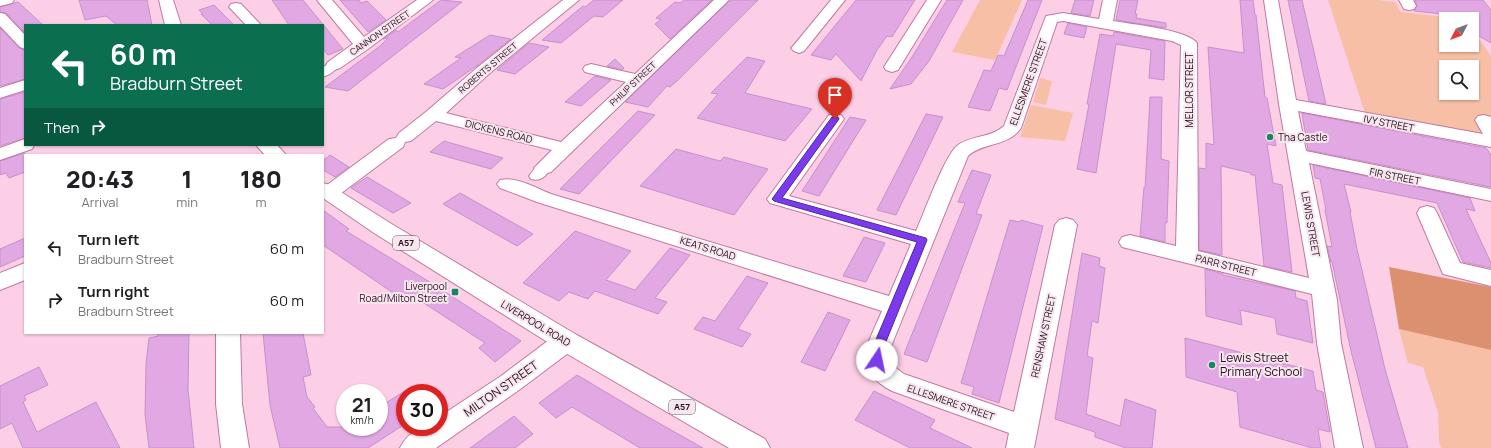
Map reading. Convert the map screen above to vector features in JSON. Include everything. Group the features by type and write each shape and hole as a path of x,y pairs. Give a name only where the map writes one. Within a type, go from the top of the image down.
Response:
{"main road":[{"path":"166,0 173,24"},
{"path":"267,146 275,154"},
{"name":"LIVERPOOL ROAD","path":"326,191 382,228 566,341 755,448"}],"street":[{"path":"0,2 6,0"},
{"path":"324,0 363,46"},
{"name":"CANNON STREET","path":"328,69 363,46 426,0"},
{"name":"ROBERTS STREET","path":"326,191 401,140 433,115 484,70 572,0"},
{"name":"PHILIP STREET","path":"527,180 564,148 722,0"},
{"path":"799,48 838,0"},
{"path":"892,66 934,0"},
{"path":"1105,25 1110,0"},
{"name":"LEWIS STREET","path":"1271,0 1288,104 1299,155 1323,289 1330,346 1349,448"},
{"path":"236,7 253,24"},
{"path":"0,17 24,43"},
{"name":"MELLOR STREET","path":"1050,20 1054,17 1063,17 1176,38 1189,43 1188,256"},
{"name":"ELLESMERE STREET","path":"1022,438 888,378 880,369 877,360 878,349 895,306 959,154 976,142 1006,134 1012,128 1050,20"},
{"path":"591,69 637,79"},
{"path":"0,93 24,85"},
{"name":"IVY STREET","path":"1288,104 1491,141"},
{"name":"DICKENS ROAD","path":"433,115 564,148"},
{"path":"835,119 777,199 923,240"},
{"path":"0,154 24,145"},
{"name":"FIR STREET","path":"1299,155 1491,195"},
{"name":"KEATS ROAD","path":"527,180 895,306"},
{"path":"1427,213 1451,269 1491,278"},
{"name":"RENSHAW STREET","path":"1022,438 1066,225"},
{"name":"PARR STREET","path":"1130,242 1323,289"},
{"path":"0,282 24,271"},
{"path":"228,334 229,404 236,448"},
{"name":"MILTON STREET","path":"414,448 537,365 566,341"}],"shaded area":[{"path":"980,0 1022,0 995,60 952,52"},
{"path":"1328,0 1377,0 1395,2 1401,12 1439,16 1439,52 1479,52 1479,39 1491,56 1491,120 1476,117 1487,136 1365,113"},
{"path":"1040,78 1052,81 1046,105 1033,102"},
{"path":"1031,105 1073,113 1065,141 1020,137"},
{"path":"1389,267 1491,287 1491,350 1399,329"},
{"path":"1399,329 1491,350 1491,448 1441,448 1439,441 1438,412 1423,367 1408,363"}],"building":[{"path":"79,0 147,0 152,24 116,24 106,16 85,20"},
{"path":"272,0 303,0 323,24 288,24"},
{"path":"340,0 359,0 361,3 367,1 386,20 368,32"},
{"path":"441,0 462,2 348,91 325,87 380,46 388,38 383,39 396,30 398,32"},
{"path":"594,0 623,0 603,17 594,16 561,43 542,40 583,6 585,7"},
{"path":"684,0 712,0 670,39 655,24 661,19 656,18 675,2 680,3"},
{"path":"730,0 758,0 677,81 670,87 667,86 648,107 625,102"},
{"path":"856,0 915,0 892,37 887,36 877,50 861,81 836,54 831,60 811,55"},
{"path":"947,0 963,0 929,61 911,84 890,89 912,57"},
{"path":"1028,0 1042,0 1007,90 999,88 990,111 968,107 984,70 991,71 998,55 1004,56"},
{"path":"1075,0 1094,0 1090,16 1071,13"},
{"path":"1120,0 1138,0 1135,14 1137,14 1136,18 1166,23 1166,28 1116,20"},
{"path":"1240,0 1253,0 1256,15 1265,97 1267,98 1276,146 1267,144 1273,183 1282,185 1292,272 1264,266 1255,175 1251,175 1251,173 1221,166 1222,255 1199,250 1199,168 1206,169 1206,143 1214,145 1208,47 1244,53"},
{"path":"1288,0 1302,0 1326,104 1309,101"},
{"path":"1415,0 1483,0 1491,10 1491,43 1479,36 1479,12 1439,12 1439,14 1414,11 1417,5"},
{"path":"18,2 42,24 24,24 24,32 6,13 0,12 0,7"},
{"path":"214,5 233,24 211,24 199,10"},
{"path":"1068,23 1087,27 1084,38 1064,34"},
{"path":"324,26 343,49 328,55 324,50"},
{"path":"0,28 19,48 24,50 24,79 0,86"},
{"path":"1114,32 1165,41 1164,80 1149,78 1151,50 1116,44 1096,173 1077,169 1100,34 1113,36"},
{"path":"490,35 511,39 478,65 443,89 424,84 461,58 455,57"},
{"path":"529,43 549,47 515,74 497,70"},
{"path":"747,57 765,61 745,93 812,109 785,141 697,118 718,94 711,93"},
{"path":"615,59 624,68 622,70 607,66"},
{"path":"595,76 611,80 581,106 565,102"},
{"path":"24,92 24,138 0,146 0,99"},
{"path":"1150,97 1162,97 1161,159 1169,161 1165,242 1140,236 1144,187 1145,188"},
{"path":"638,111 655,115 579,194 560,189"},
{"path":"1302,113 1486,148 1491,155 1491,187 1308,150"},
{"path":"926,114 943,117 896,215 877,210"},
{"path":"850,117 866,120 819,196 802,191"},
{"path":"444,141 503,158 491,169 430,152"},
{"path":"676,149 720,161 724,157 768,169 734,215 640,186"},
{"path":"25,153 24,172 9,178 6,173 0,175 0,161"},
{"path":"330,155 349,167 335,177 324,171 324,160"},
{"path":"1313,165 1470,198 1475,211 1466,209 1491,263 1491,268 1463,262 1437,203 1344,184 1351,212 1357,249 1385,369 1408,448 1376,448 1351,351 1332,262 1327,246 1332,247 1326,210 1320,179 1315,178"},
{"path":"972,170 991,175 976,214 982,215 927,362 904,354 965,203 958,202"},
{"path":"367,177 411,203 393,213 351,188"},
{"path":"460,193 533,234 517,246 443,204"},
{"path":"324,211 349,229 346,231 433,284 521,341 495,362 479,348 485,343 410,294 402,299 324,246"},
{"path":"1010,220 1020,222 1021,220 1043,226 999,403 972,394 974,387 961,383"},
{"path":"575,231 631,251 606,280 635,290 670,248 690,255 655,298 667,302 658,314 595,291 588,299 569,292 559,301 523,283"},
{"path":"864,237 885,243 866,282 843,276"},
{"path":"24,238 24,256 0,267 0,249"},
{"path":"1082,253 1100,258 1099,266 1105,268 1098,323 1092,321 1087,356 1093,358 1086,414 1120,426 1125,399 1156,410 1152,448 1126,448 1095,437 1095,432 1055,419"},
{"path":"1205,269 1223,275 1295,291 1296,298 1307,301 1313,343 1277,334 1275,318 1240,310 1242,325 1206,316"},
{"path":"747,276 768,283 738,329 751,334 742,347 694,329 703,317 715,321"},
{"path":"828,312 850,320 825,371 801,362"},
{"path":"158,334 189,334 188,389 194,448 149,448 145,414 146,364 149,338 158,336"},
{"path":"263,334 303,334 311,375 303,377 307,397 327,427 336,427 336,436 386,436 368,448 280,448 270,405"},
{"path":"1185,338 1313,371 1316,390 1323,392 1330,432 1318,429 1321,448 1312,448 1240,427 1237,392 1186,377"},
{"path":"39,367 48,385 24,396 26,400 23,402 37,432 96,402 120,448 23,448 12,423 0,429 0,386"},
{"path":"577,375 703,448 640,448 572,407 556,418 539,403"},
{"path":"874,391 935,420 930,428 972,448 910,448 855,420"},
{"path":"396,397 396,430 388,435 388,401"},
{"path":"514,416 533,434 515,448 470,448"}],"place":[{"name":"Tha Castle","path":"1270,137"},
{"name":"Liverpool Road/Milton Street","path":"455,292"},
{"name":"Lewis Street Primary School","path":"1212,365"}],"route":[{"path":"835,119 777,199 923,240 878,349 877,360"}]}
